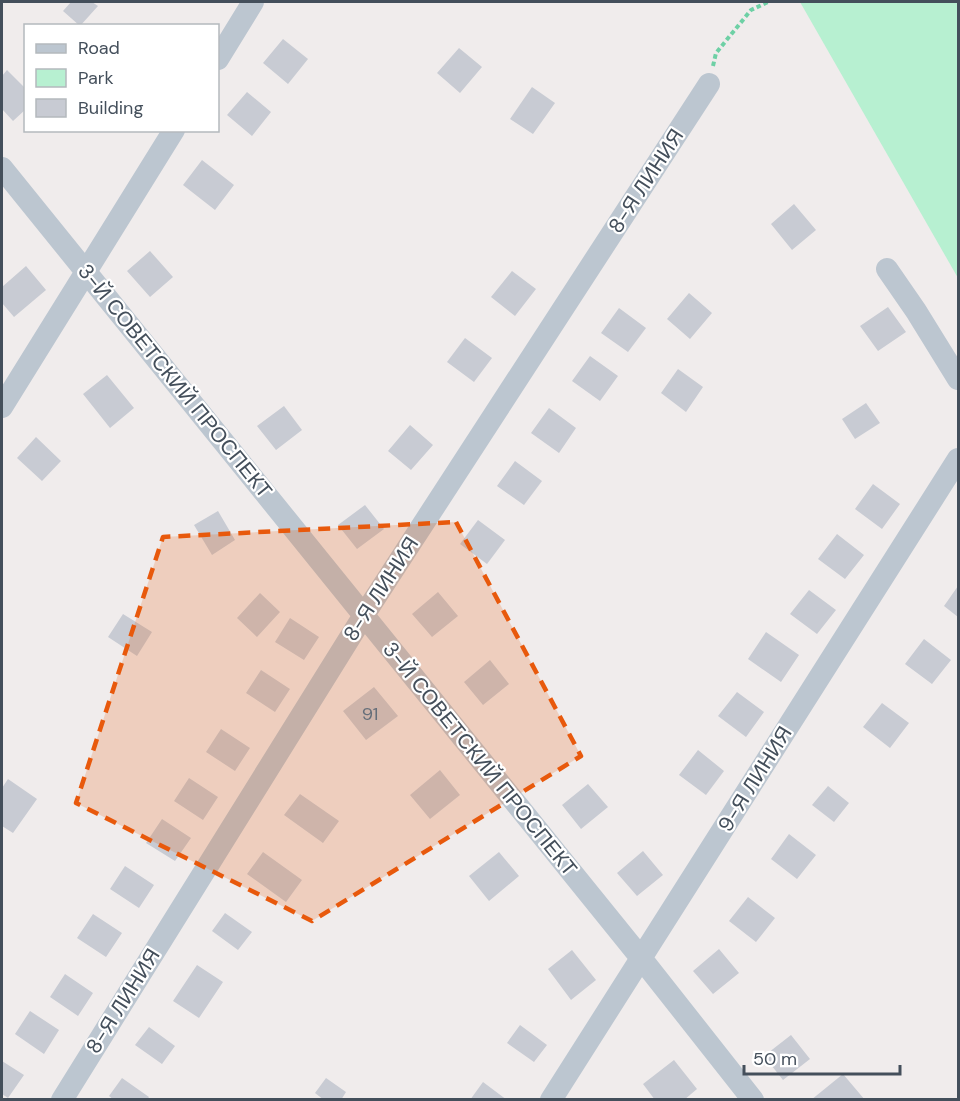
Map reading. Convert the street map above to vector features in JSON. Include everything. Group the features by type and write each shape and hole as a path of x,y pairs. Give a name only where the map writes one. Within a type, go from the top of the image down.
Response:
{"street":[{"path":"219,57 253,2"},
{"name":"8-Я ЛИНИЯ","path":"62,1100 364,615 709,84"},
{"path":"2,407 173,132"},
{"name":"3-Й СОВЕТСКИЙ ПРОСПЕКТ","path":"2,168 641,958 753,1100"},
{"path":"887,269 958,379"},
{"name":"9-Я ЛИНИЯ","path":"551,1100 958,459"}],"path":[{"path":"709,84 716,53 751,10 768,2"}],"highlighted area":[{"path":"456,522 581,756 312,921 76,803 163,537"}],"green space":[{"path":"800,2 958,2 958,278"}],"building":[{"path":"71,2 92,2 98,6 82,24 78,24 63,11"},
{"path":"283,39 308,59 288,84 263,63"},
{"path":"459,48 482,67 460,93 437,73"},
{"path":"7,70 24,87 24,111 13,121 2,109 2,76"},
{"path":"532,87 555,103 533,134 510,119"},
{"path":"247,92 271,112 252,136 227,115"},
{"path":"202,160 234,185 215,210 183,185"},
{"path":"794,204 816,230 792,250 771,224"},
{"path":"150,251 173,277 150,297 127,271"},
{"path":"26,266 46,290 14,317 2,303 2,287"},
{"path":"512,271 536,289 515,316 491,297"},
{"path":"689,293 712,313 690,339 667,319"},
{"path":"888,307 906,332 878,351 860,326"},
{"path":"619,308 646,328 628,352 601,333"},
{"path":"465,338 492,358 474,382 447,362"},
{"path":"590,356 618,376 600,401 572,381"},
{"path":"678,369 703,387 686,412 661,393"},
{"path":"107,375 134,408 110,428 83,394"},
{"path":"866,403 880,423 855,439 842,419"},
{"path":"284,406 302,430 276,450 257,426"},
{"path":"549,408 576,428 559,453 531,433"},
{"path":"410,425 433,445 411,470 388,451"},
{"path":"36,437 61,461 42,481 17,458"},
{"path":"515,461 542,481 524,505 497,486"},
{"path":"873,484 900,504 882,529 855,509"},
{"path":"365,505 384,529 357,549 338,525"},
{"path":"218,511 235,540 212,555 194,525"},
{"path":"478,520 505,540 487,564 460,544"},
{"path":"837,534 864,555 845,579 818,559"},
{"path":"958,586 958,617 944,606"},
{"path":"809,590 836,610 817,634 790,614"},
{"path":"438,592 458,616 432,637 412,614"},
{"path":"260,593 280,612 257,637 237,618"},
{"path":"123,614 152,632 137,656 108,637"},
{"path":"290,618 319,637 304,660 275,642"},
{"path":"766,632 799,655 781,682 748,659"},
{"path":"924,639 951,660 932,684 905,664"},
{"path":"490,660 509,684 483,705 464,682"},
{"path":"261,670 290,689 275,712 246,693"},
{"path":"374,687 398,716 366,740 343,711"},
{"path":"737,692 764,712 746,737 718,716"},
{"path":"882,703 909,723 890,748 863,727"},
{"path":"221,729 250,748 235,771 206,752"},
{"path":"698,750 724,771 706,795 679,775"},
{"path":"440,770 460,795 430,819 410,795"},
{"path":"189,778 218,797 203,820 174,801"},
{"path":"8,779 37,799 13,833 2,826 2,788"},
{"path":"588,784 608,807 581,829 562,805"},
{"path":"828,786 849,803 834,822 812,805"},
{"path":"300,794 339,821 323,843 284,815"},
{"path":"162,819 191,838 175,861 146,843"},
{"path":"789,834 816,855 797,879 771,859"},
{"path":"643,851 663,875 637,896 617,873"},
{"path":"263,852 302,880 286,902 247,874"},
{"path":"499,852 519,876 489,901 469,876"},
{"path":"125,866 154,885 139,908 110,889"},
{"path":"748,897 775,918 756,942 729,921"},
{"path":"225,913 252,932 238,950 212,931"},
{"path":"93,914 122,933 106,957 77,938"},
{"path":"719,949 739,973 713,994 693,971"},
{"path":"572,950 596,980 571,1000 548,969"},
{"path":"197,965 223,982 199,1018 173,1001"},
{"path":"65,974 93,993 78,1016 50,997"},
{"path":"30,1011 59,1030 44,1054 15,1034"},
{"path":"520,1025 547,1045 534,1062 507,1043"},
{"path":"149,1027 175,1046 162,1064 135,1045"},
{"path":"791,1035 810,1059 783,1080 764,1056"},
{"path":"674,1060 697,1089 684,1100 655,1100 643,1084"},
{"path":"2,1061 24,1075 8,1098 2,1094"},
{"path":"843,1074 865,1100 811,1100"},
{"path":"122,1078 149,1097 147,1100 114,1100 109,1096"},
{"path":"326,1078 346,1092 341,1100 324,1100 315,1093"},
{"path":"483,1082 507,1100 470,1100"}]}
